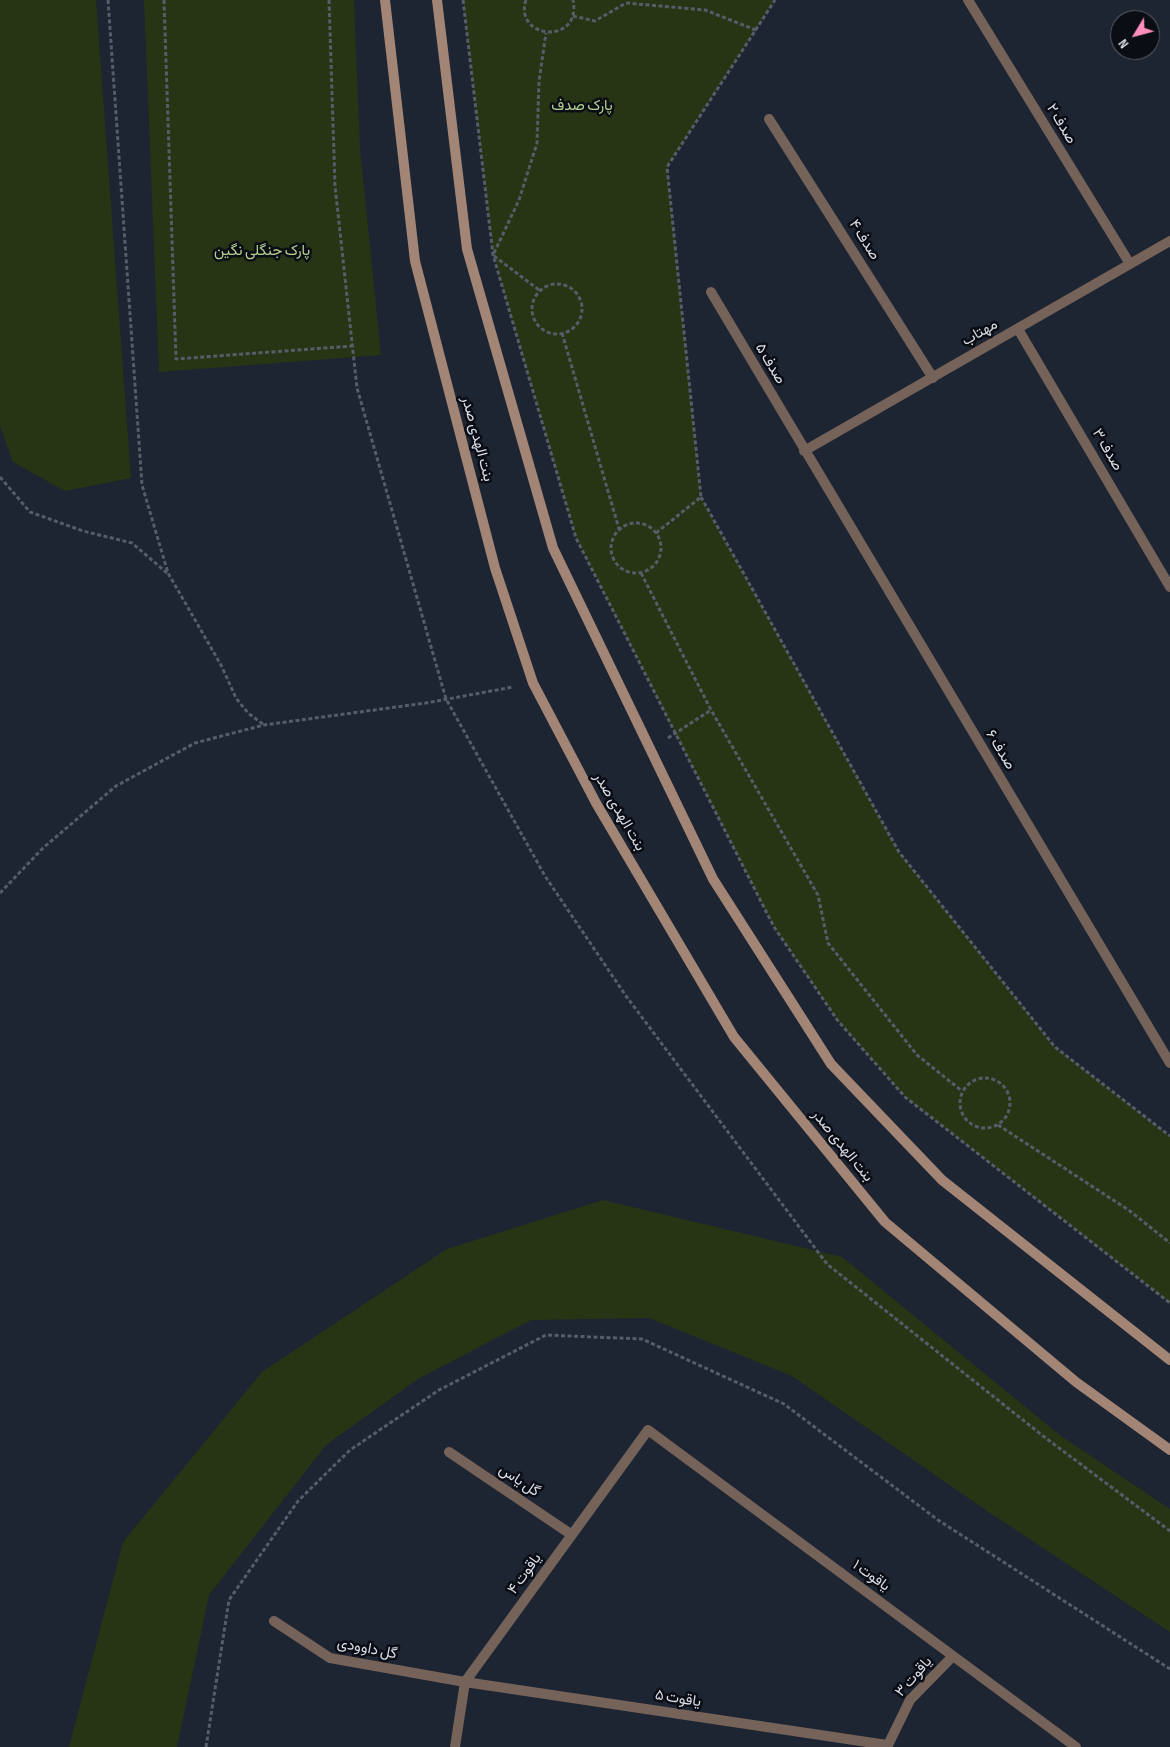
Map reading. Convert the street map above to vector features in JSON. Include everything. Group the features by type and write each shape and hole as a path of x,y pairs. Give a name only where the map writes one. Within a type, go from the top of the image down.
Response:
{"street":[{"name":"بنت الهدی صدر","path":"385,0 415,261 495,568 533,683 596,803 734,1038 886,1222 1076,1382 1170,1450"},
{"path":"437,0 467,249 553,548 713,879 831,1064 942,1180 1170,1360"},
{"name":"صدف ۲","path":"968,0 1130,264"},
{"name":"صدف ۴","path":"769,119 933,378"},
{"name":"مهتاب","path":"804,451 1170,241"},
{"name":"صدف ۵","path":"710,292 804,451"},
{"name":"صدف ۳","path":"1018,329 1170,587"},
{"name":"صدف ۶","path":"804,451 1170,1063"},
{"name":"یاقوت ۴","path":"456,1747 465,1682 648,1430"},
{"name":"یاقوت ۱","path":"648,1430 1076,1747"},
{"name":"گل یاس","path":"449,1452 572,1534"},
{"name":"گل داوودی","path":"274,1620 330,1658 465,1682"},
{"name":"یاقوت ۳","path":"887,1746 910,1700 953,1656"},
{"name":"یاقوت ۵","path":"465,1682 887,1746"}],"path":[{"path":"108,0 142,485 168,573 221,665 236,698 248,713 264,725"},
{"path":"164,0 176,359 352,346"},
{"path":"463,0 494,255 576,538 774,927 838,1021 905,1097 1170,1302"},
{"path":"526,0 524,11 527,19 532,25 546,33 563,29 569,24 575,8 573,0"},
{"path":"775,0 668,167 701,497 899,852 1055,1046 1170,1136"},
{"path":"573,16 595,21 626,3 704,10 756,30"},
{"path":"472,268 494,255 518,200 537,143 538,81 546,33"},
{"path":"494,255 540,290"},
{"path":"555,283 571,288 576,293 582,309 576,325 570,330 553,334 546,331 534,320 531,312 532,304 534,297 540,290 555,283"},
{"path":"562,333 618,529"},
{"path":"0,477 30,512 84,531 132,543 168,573"},
{"path":"656,533 701,497"},
{"path":"634,523 649,527 656,533 661,549 659,557 649,570 641,573 632,573 625,571 613,560 611,544 613,536 618,529 634,523"},
{"path":"641,573 711,710 818,895 828,943 917,1055 962,1091"},
{"path":"0,894 43,848 116,786 195,743 264,725 426,703 533,683"},
{"path":"649,747 676,734 711,710"},
{"path":"983,1078 999,1082 1009,1095 1010,1104 1008,1112 998,1125 990,1128 974,1126 962,1115 960,1107 962,1091 975,1080 983,1078"},
{"path":"998,1125 1130,1211 1170,1243"}],"green space":[{"path":"0,0 96,0 131,478 65,491 13,462 0,426"},
{"name":"پارک جنگلی نگین","path":"144,0 354,0 360,148 381,355 159,372"},
{"name":"پارک صدف","path":"463,0 775,0 667,167 701,497 899,852 1055,1047 1170,1136 1170,1303 905,1097 838,1021 774,927 576,538 493,255"},
{"path":"603,1200 842,1257 1061,1436 1170,1509 1170,1632 987,1511 792,1376 649,1318 531,1320 418,1379 326,1445 209,1595 177,1747 69,1747 123,1542 262,1372 447,1249"}]}
